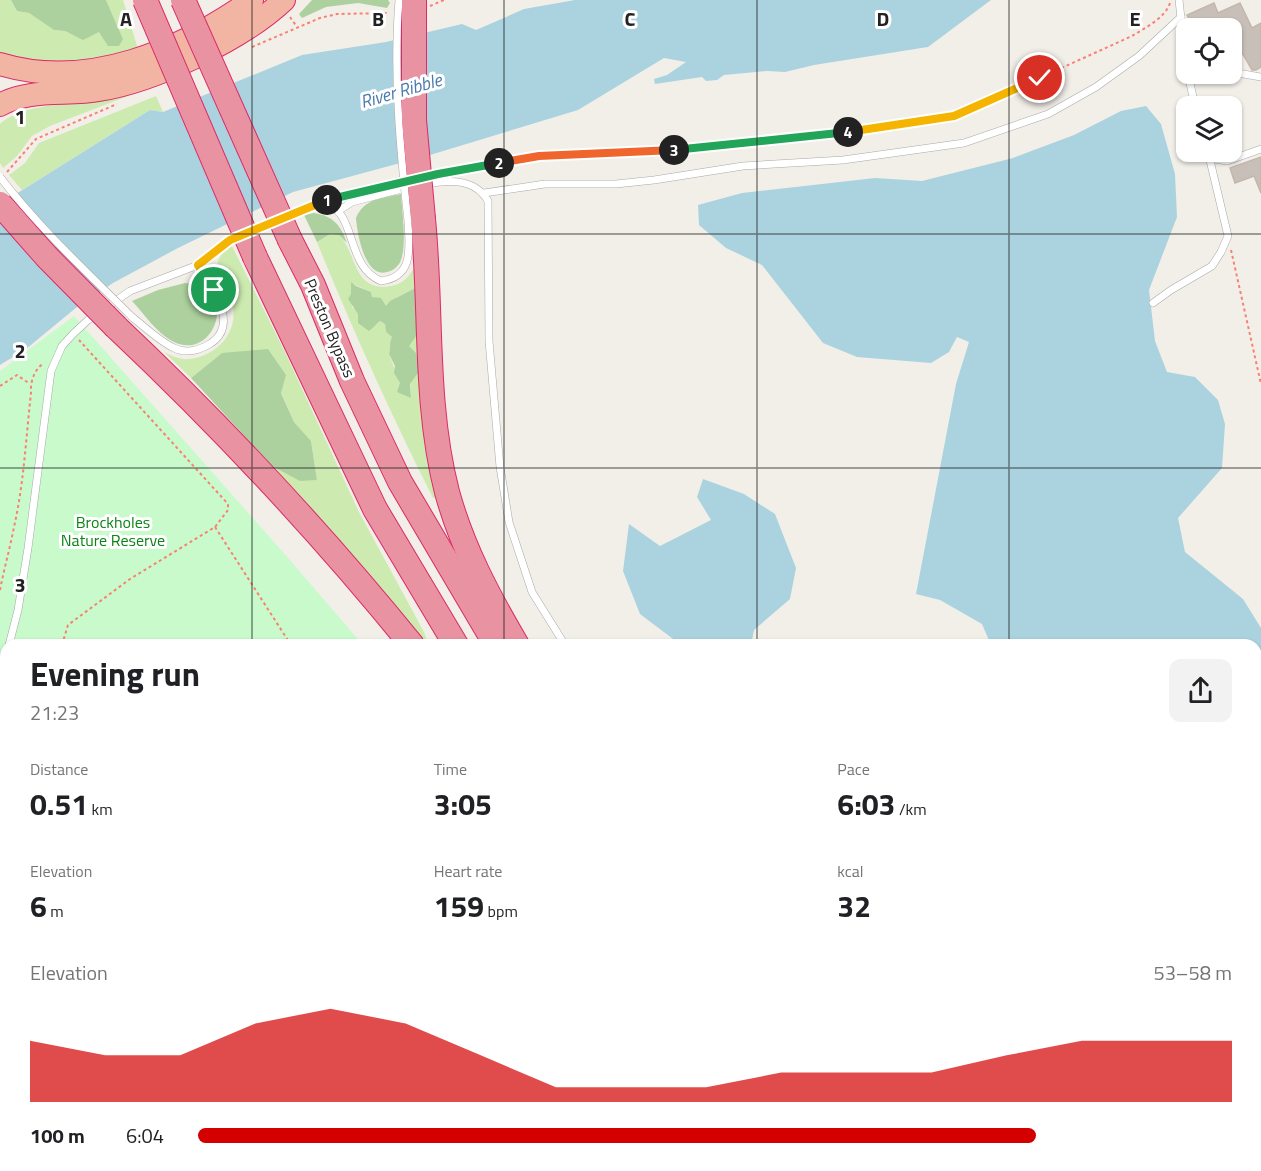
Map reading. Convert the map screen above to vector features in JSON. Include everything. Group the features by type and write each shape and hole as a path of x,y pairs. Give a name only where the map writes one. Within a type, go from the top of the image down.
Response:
{"highway":[{"path":"145,0 255,256 375,508 452,639"},
{"name":"Preston Bypass","path":"183,0 290,240 313,285 352,381 400,482 492,639"},
{"path":"0,63 32,71 52,72 113,66 164,50 195,37 252,0"},
{"path":"0,105 26,96 98,91 153,75 197,56 233,36 284,0"},
{"path":"414,0 412,67 416,220 436,425 447,491 466,548 486,594 513,639"},
{"path":"0,204 53,263 124,322 357,577 407,639"}],"lane":[{"path":"319,203 331,204 338,211 345,222 355,253 364,270 381,281 399,274 410,256 416,220 400,149 397,51 399,0"},
{"path":"484,193 544,184 616,184 743,166 843,160 964,143 1047,114 1096,87 1139,56 1181,17 1179,0"},
{"path":"1242,74 1261,77"},
{"path":"1242,156 1261,149"},
{"path":"1154,303 1171,290 1212,266 1228,236 1211,162"},
{"path":"11,639 27,558 51,372 62,346 73,333 130,291 198,265 230,240 319,203 438,174"},
{"path":"0,177 124,322 175,349 190,351 211,343 222,327 224,311 198,265"},
{"path":"338,211 362,199 450,180 475,186 484,193 489,210 491,381 507,511 532,592 561,639"}],"path":[{"path":"438,174 539,156 685,149 864,130 954,116 1132,36 1168,9 1170,0"},
{"path":"1228,236 1261,384"},
{"path":"64,639 68,625 129,579 215,527 228,510 226,500 73,333"},
{"path":"0,590 2,572 15,526 31,393 30,384 40,365 55,359"},
{"path":"0,386 17,375 30,384"},
{"path":"215,527 287,639"}],"green space":[{"path":"0,0 11,0 17,11 29,13 54,30 65,31 83,39 99,32 123,39 106,0 123,0 138,49 104,58 69,63 34,62 0,54"},
{"path":"11,0 106,0 123,39 119,46 108,46 99,32 83,40 65,31 54,30 29,13 17,11"},
{"path":"312,0 388,0 390,3 387,8 358,3 326,7 302,18 299,14"},
{"path":"154,86 50,126 32,136 17,156 3,168 0,163 0,124 9,117 33,108 106,99"},
{"path":"156,96 163,112 150,110 22,190 9,175 25,163 39,143"},
{"path":"401,194 404,230 402,258 394,269 379,272 373,269 364,253 356,218 359,211 369,203"},
{"path":"314,213 326,216 335,222 347,243 339,235 330,234 317,242 304,215"},
{"path":"330,234 339,235 362,278 369,283 378,286 395,285 406,279 415,266 419,286 397,297 386,306 372,297 371,292 351,283 352,307 376,325 380,321 385,324 386,332 392,337 389,354 400,383 411,398 409,346 417,318 441,496 433,498 344,307 317,242"},
{"path":"231,244 285,352 359,512 427,639 419,635 354,557 272,466 300,480 317,480 311,441 294,422 281,392 222,353 191,378 164,352 183,359 199,357 216,348 228,335 232,327 233,308 218,276 217,267 225,249"},
{"path":"351,282 371,292 372,297 381,298 386,306 390,301 419,286 417,335 409,346 416,353 420,370 410,384 411,398 397,392 400,383 394,373 395,366 389,354 392,337 386,332 385,324 380,321 369,331 358,323 358,314 348,299 351,294"},
{"path":"185,283 203,288 213,297 217,310 216,322 210,334 200,342 187,345 172,341 161,333 132,301 158,290"},
{"name":"Brockholes Nature Reserve","path":"74,316 358,639 0,639 0,371"},
{"path":"268,349 286,375 281,393 294,422 311,441 317,480 300,481 272,466 191,378 222,353"}],"water":[{"name":"River Ribble","path":"575,0 991,0 928,47 814,65 785,72 767,71 724,75 717,80 706,81 702,77 655,84 654,79 667,75 686,62 664,58 578,110 430,155 293,192 178,248 113,283 77,307 26,349 0,365 0,204 150,110 163,112 302,55 386,42 462,24 476,30 524,9"},
{"path":"1146,106 1161,124 1175,174 1177,217 1149,290 1155,341 1167,372 1195,377 1218,400 1225,424 1222,468 1178,518 1185,552 1243,599 1261,628 1261,639 988,639 982,624 940,600 916,594 956,384 969,342 957,337 949,352 931,363 857,357 823,343 762,265 726,248 699,225 698,205 742,193 875,178 922,181 1013,158 1074,135 1121,111"},
{"path":"703,479 744,494 775,514 796,568 790,599 754,630 752,639 673,639 640,614 623,571 629,524 660,546 711,520 697,497"}],"building":[{"path":"1214,3 1218,13 1240,3 1252,28 1261,23 1261,67 1252,70 1242,52 1242,18 1189,18 1187,15"},
{"path":"1261,157 1261,193 1254,176 1235,183 1230,168"}],"route":[{"path":"214,290 198,265 230,240 340,196 438,174 539,156 685,149 937,120 954,116 1040,78"}]}
